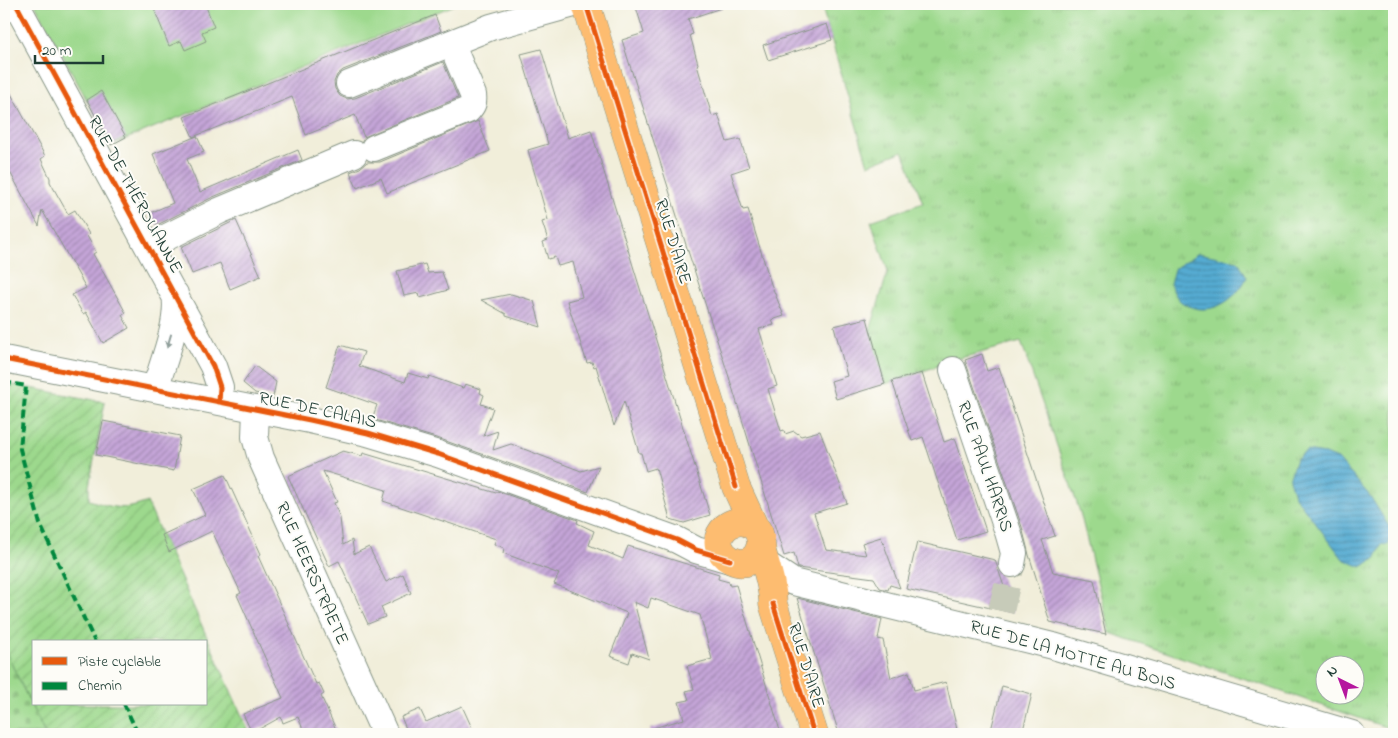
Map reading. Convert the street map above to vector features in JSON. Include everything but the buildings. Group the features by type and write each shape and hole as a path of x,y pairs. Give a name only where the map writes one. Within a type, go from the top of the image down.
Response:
{"main road":[{"name":"RUE D'AIRE","path":"586,4 736,487 736,504 814,734"}],"street":[{"name":"RUE DE THÉROUANNE","path":"16,4 214,366 220,386 219,402"},
{"path":"349,84 491,27 574,4"},
{"path":"149,246 227,207 468,110 474,102 451,43"},
{"name":"RUE DE THÉROUANNE","path":"155,389 175,323 177,303 174,293"},
{"name":"RUE DE CALAIS","path":"4,359 344,427 412,446 677,540 698,540 755,562"},
{"name":"RUE PAUL HARRIS","path":"953,370 1008,532 1014,553 1012,564"},
{"name":"RUE HEERSTRAETE","path":"256,409 255,437 261,458 385,734"},
{"name":"RUE DE LA MOTTE AU BOIS","path":"755,562 999,621 1106,661 1352,734"}],"green space":[{"path":"35,4 457,4 111,145"},
{"path":"821,4 1394,4 1394,730 1324,706 1366,706 1366,656 1316,656 1316,703 1110,633 1080,512 1021,342 961,358 885,384 870,331 888,271 871,221 923,203 903,151 868,165"},
{"path":"4,383 105,402 89,486 89,500 124,508 147,502 250,734 45,734 4,648"},
{"path":"4,648 45,734 4,734"}],"water":[{"path":"1198,253 1238,261 1247,277 1242,286 1229,300 1211,308 1192,307 1181,302 1170,284 1174,269"},
{"path":"1307,451 1325,454 1338,459 1370,496 1393,533 1388,545 1382,544 1375,559 1361,567 1343,559 1294,495 1289,479 1296,459"}],"tunnel":[{"path":"1001,611 1012,564"}],"marked path":[{"path":"4,382 26,386 20,449 40,524 94,640"},
{"path":"125,706 138,734"}],"cycle path":[{"path":"16,4 213,366 220,387 219,402"},
{"path":"586,4 736,487"},
{"path":"4,359 368,433 438,454 677,540 696,550 730,560"},
{"path":"773,604 814,734"}]}
